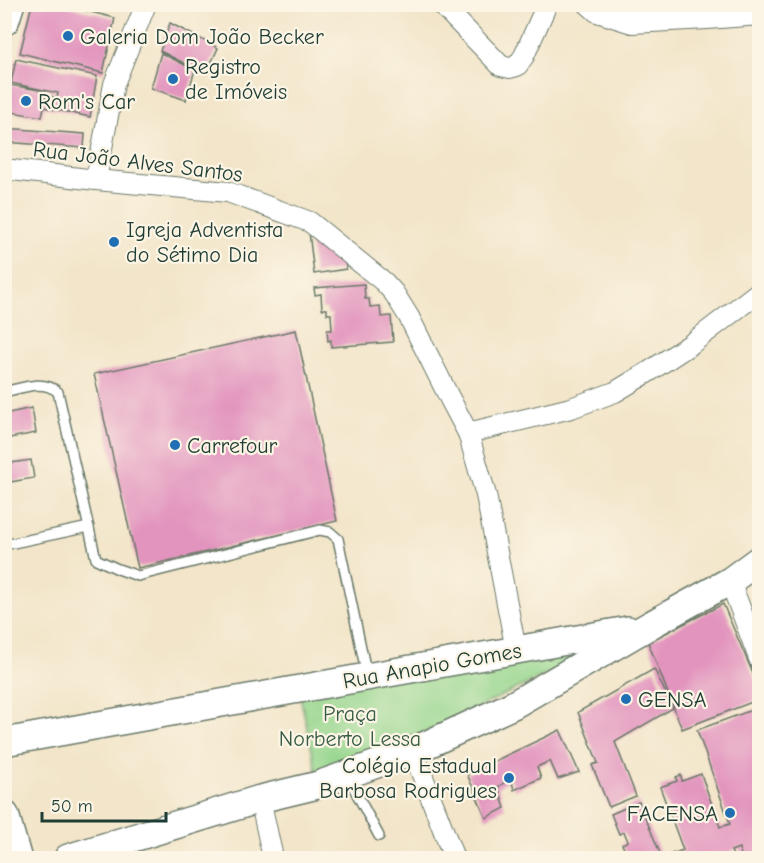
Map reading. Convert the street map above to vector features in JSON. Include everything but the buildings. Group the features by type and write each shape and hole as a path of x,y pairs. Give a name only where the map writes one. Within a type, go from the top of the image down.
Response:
{"main road":[{"path":"4,20 9,4"},
{"path":"68,858 260,799 318,785 413,751 513,705 730,581 759,559"},
{"name":"Rua Anapio Gomes","path":"4,742 647,627"},
{"path":"4,816 16,858"}],"street":[{"path":"96,180 114,84 146,4"},
{"path":"441,4 501,66 510,69 517,66 524,56 547,4"},
{"path":"588,4 597,12 632,23 759,15"},
{"path":"623,4 635,8 684,4"},
{"name":"Rua João Alves Santos","path":"4,169 228,192 310,222 384,282 394,292 409,317 468,433 486,495 516,650"},
{"path":"468,433 571,408 615,392 691,344 759,291"},
{"path":"730,581 759,661"},
{"path":"413,751 454,858"},
{"path":"260,799 273,858"}],"lane":[{"path":"4,392 36,385 51,386 58,392 96,560 138,576 320,530 330,532 338,539 368,677"},
{"path":"4,545 89,527"},
{"path":"347,775 379,836"}],"green space":[{"name":"Praça Norberto Lessa","path":"641,629 319,784 299,691"}],"place":[{"name":"Galeria Dom João Becker","path":"68,36"},
{"name":"Registro de Imóveis","path":"173,79"},
{"name":"Rom's Car","path":"26,101"},
{"name":"Igreja Adventista do Sétimo Dia","path":"114,242"},
{"name":"Carrefour","path":"175,445"},
{"name":"GENSA","path":"626,699"},
{"name":"Colégio Estadual Barbosa Rodrigues","path":"509,778"},
{"name":"FACENSA","path":"730,813"}]}
